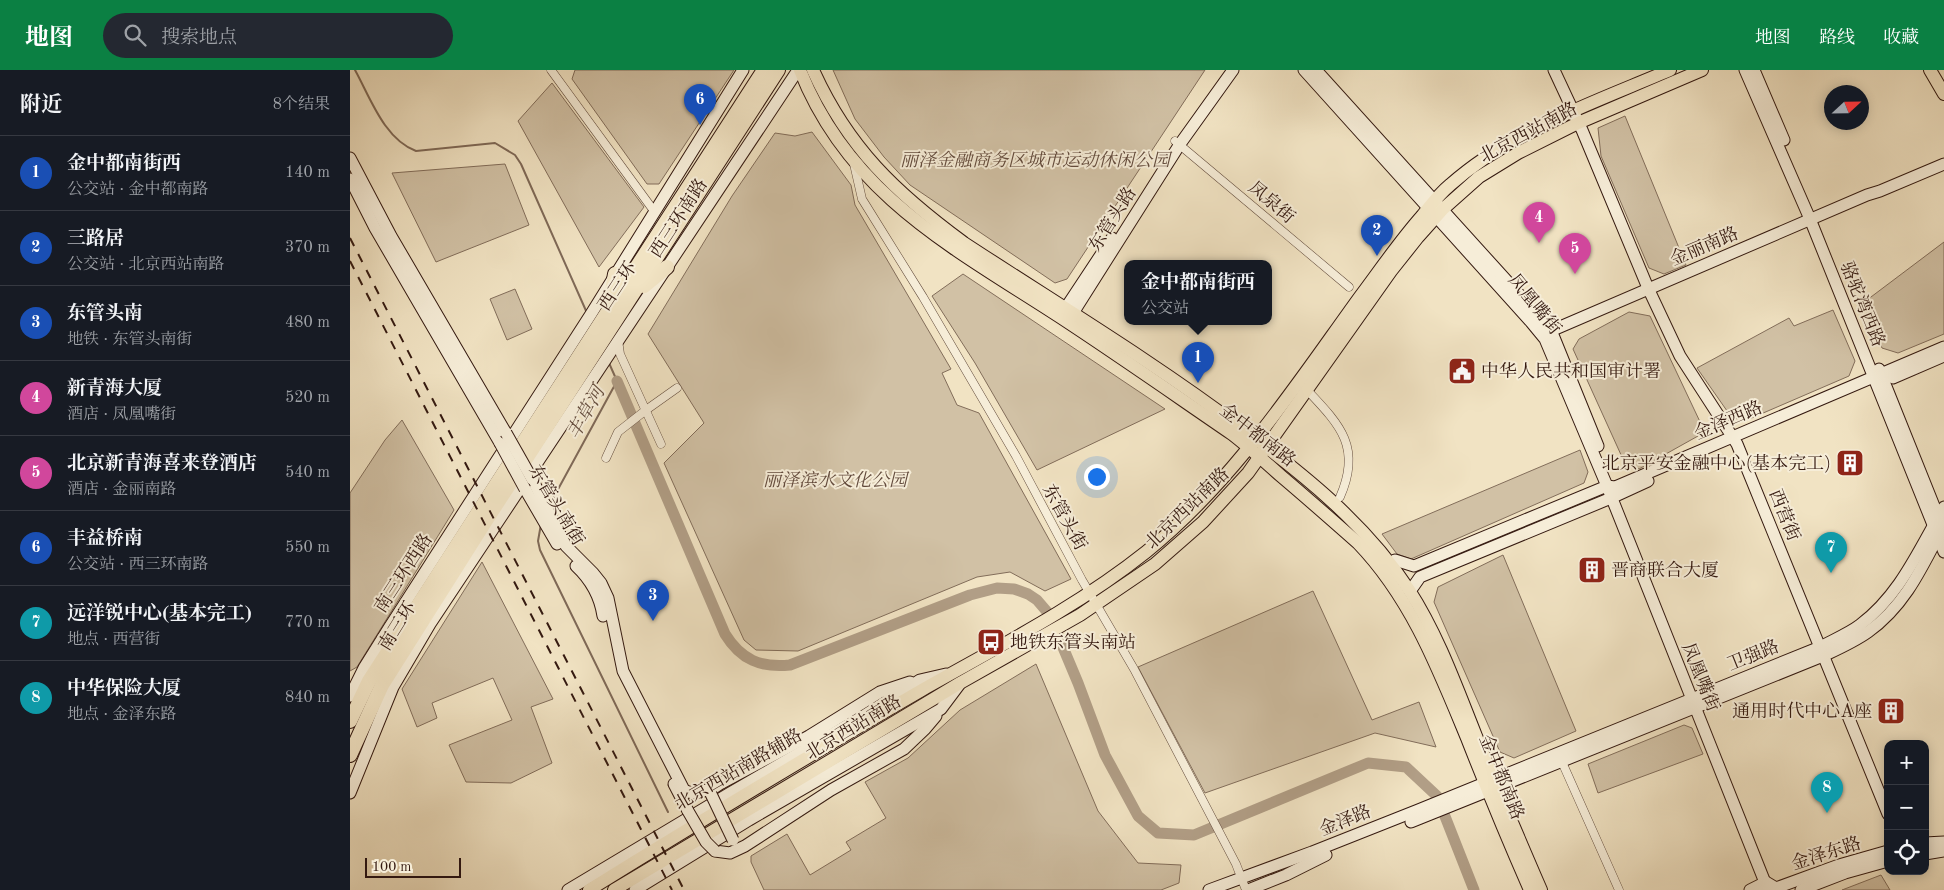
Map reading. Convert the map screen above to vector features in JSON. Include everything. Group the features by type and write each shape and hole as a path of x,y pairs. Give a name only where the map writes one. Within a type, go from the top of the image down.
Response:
{"highway":[{"name":"西三环","path":"482,516 597,343 634,294 656,248 764,70"},
{"name":"西三环","path":"597,343 609,309 656,248 778,70"},
{"path":"634,294 667,267"},
{"path":"609,309 615,274"},
{"name":"南三环","path":"350,721 369,681 482,516"},
{"name":"南三环","path":"350,756 382,685 482,516"}],"main road":[{"name":"金中都南路","path":"799,70 826,121 853,162 887,197 928,231 1067,322 1232,435 1253,443"},
{"name":"金中都南路","path":"812,70 834,111 864,155 896,188 929,217 964,243 1165,372 1264,452 1318,488 1378,549 1408,589 1429,623 1444,655 1530,890"},
{"name":"北京西站南路","path":"1034,635 1071,605 1091,593 1146,552 1191,513 1253,443 1390,255 1435,208 1500,163 1670,70"},
{"name":"北京西站南路","path":"1578,122 1702,70"},
{"path":"1930,70 1944,94"},
{"name":"北京西站南路","path":"589,890 747,794 1034,635 1078,616 1155,564 1203,522 1264,452 1435,208"},
{"name":"北京西站南路","path":"614,890 957,678"},
{"name":"金中都南路","path":"1491,785 1541,890"}],"street":[{"path":"551,70 654,211"},
{"name":"西三环南路","path":"350,793 393,687 430,624 505,510 597,343 591,314 743,70"},
{"path":"784,70 789,82"},
{"name":"西三环南路","path":"486,479 597,343 618,340 789,82 799,70"},
{"name":"东管头路","path":"1069,311 1224,70"},
{"name":"东管头路","path":"1178,142 1233,70"},
{"name":"凤凰嘴街","path":"1304,70 1435,208"},
{"name":"凤凰嘴街","path":"1316,70 1548,335 1613,491 1696,702 1772,887"},
{"name":"西营街","path":"1554,70 1578,122 1649,291 1688,370 1735,441 1884,804"},
{"name":"骆驼湾西路","path":"1745,70 1814,220"},
{"name":"骆驼湾西路","path":"1754,70 1879,379 1941,524 1944,552"},
{"name":"凤泉街","path":"1178,142 1349,287"},
{"name":"东管头南街","path":"350,158 503,438 525,489 542,508"},
{"name":"东管头街","path":"853,162 862,199 923,297 1098,604 1170,734 1247,890"},
{"name":"金丽南路","path":"1548,335 1814,220 1869,200 1880,191 1944,164"},
{"name":"东管头南街","path":"350,179 375,228 503,438 532,478 542,508 564,554 594,587 601,603 612,663 688,811 706,842 715,851 730,853 743,847"},
{"path":"618,340 620,354 643,412 661,444"},
{"name":"金泽西路","path":"1395,560 1414,566 1613,491 1879,379 1944,347"},
{"name":"金泽西路","path":"1879,379 1944,356"},
{"path":"606,458 618,432 677,388"},
{"path":"1306,390 1329,414 1342,432 1347,446 1350,465 1348,480 1340,497"},
{"name":"南三环西路","path":"350,696 354,682 486,479"},
{"name":"金泽西路","path":"1417,582 1613,491"},
{"name":"东管头南街","path":"549,522 566,546 594,573 601,583 608,598 623,671 684,790 690,793 712,791 810,736 880,692 899,684 920,680"},
{"name":"卫强路","path":"1491,785 1821,651 1858,626 1889,598 1941,524"},
{"path":"712,791 733,840 737,845 743,847 831,790 904,749 925,729 941,709 957,678"},
{"name":"北京西站南路辅路","path":"568,890 865,715 920,680 957,678"},
{"name":"卫强路","path":"1491,785 1562,762 1696,702"},
{"path":"635,890 749,820 941,709"},
{"path":"1562,762 1618,890"},
{"name":"金泽路","path":"1247,890 1286,875 1312,861 1491,785"},
{"name":"金泽路","path":"1209,890 1420,814"},
{"path":"1929,843 1944,842"},
{"path":"1929,853 1944,851"},
{"name":"金泽东路","path":"1750,890 1772,887 1839,865 1884,853"},
{"name":"金泽东路","path":"1801,890 1845,873 1884,862"}],"green space":[{"path":"575,70 734,70 659,184 647,184 572,79"},
{"name":"丽泽金融商务区城市运动休闲公园","path":"833,70 1205,70 1067,279 1055,283 910,185 884,157 855,119"},
{"path":"552,83 644,207 599,267 518,121"},
{"path":"1625,116 1686,265 1664,274 1649,268 1601,156 1598,128"},
{"name":"丽泽滨水文化公园","path":"812,132 851,185 855,205 951,369 942,373 957,405 979,413 1071,579 1045,591 1010,572 977,577 798,651 756,650 744,640 664,463 704,423 648,334 732,196 775,133 795,136"},
{"path":"505,164 529,225 436,262 392,173"},
{"path":"1944,242 1944,334 1898,353 1882,348 1863,303"},
{"path":"963,274 1165,409 1037,470 975,363 932,296"},
{"path":"515,289 532,329 507,340 490,299"},
{"path":"1833,310 1855,361 1849,376 1747,420 1732,418 1697,368 1789,318 1794,326"},
{"path":"1629,312 1650,316 1702,426 1698,436 1639,469 1622,457 1573,349 1579,339"},
{"path":"402,420 454,510 357,667 350,671 350,493 385,440"},
{"path":"1580,450 1588,472 1584,483 1411,559 1397,554 1382,534"},
{"path":"1503,555 1576,731 1514,758 1500,752 1434,602 1438,587"},
{"path":"482,562 553,699 531,707 552,763 511,783 466,782 449,745 512,720 493,678 432,703 437,718 417,727 402,689"},
{"path":"1313,591 1372,720 1419,702 1436,747 1375,733 1205,793 1138,667"},
{"path":"1036,664 1098,811 1138,863 1181,865 1179,883 1161,890 764,890 751,862 751,856 787,834 810,875 851,850 846,842 886,818 865,782 908,758 960,710"},
{"path":"1684,725 1692,728 1703,754 1598,793 1588,764"},
{"path":"1881,875 1890,890 1842,890"}],"waterway":[{"name":"丰草河","path":"355,70 372,104 387,127 395,137 416,151 495,143 515,155 521,164 587,313"},
{"name":"丰草河","path":"550,504 617,381 609,363"},
{"path":"617,381 725,634 731,643 745,656 770,665 790,665 970,595 997,588 1014,589 1028,594 1037,600 1049,614 1105,755 1138,816 1158,833 1194,835 1368,763 1406,767 1437,796 1474,890"},
{"name":"丰草河","path":"541,524 538,541 540,550 668,812"}],"railway":[{"path":"350,238 684,890"},
{"path":"350,261 672,890"}],"place":[{"name":"丰益桥南","path":"700,125"},
{"name":"新青海大厦","path":"1539,243"},
{"name":"三路居","path":"1377,256"},
{"name":"北京新青海喜来登酒店","path":"1575,274"},
{"name":"中华人民共和国审计署","path":"1462,371"},
{"name":"金中都南街西","path":"1198,383"},
{"name":"北京平安金融中心(基本完工)","path":"1850,463"},
{"name":"晋商联合大厦","path":"1592,570"},
{"name":"远洋锐中心(基本完工)","path":"1831,573"},
{"name":"东管头南","path":"653,621"},
{"name":"地铁东管头南站","path":"991,642"},
{"name":"通用时代中心A座","path":"1891,711"},
{"name":"中华保险大厦","path":"1827,813"}]}
